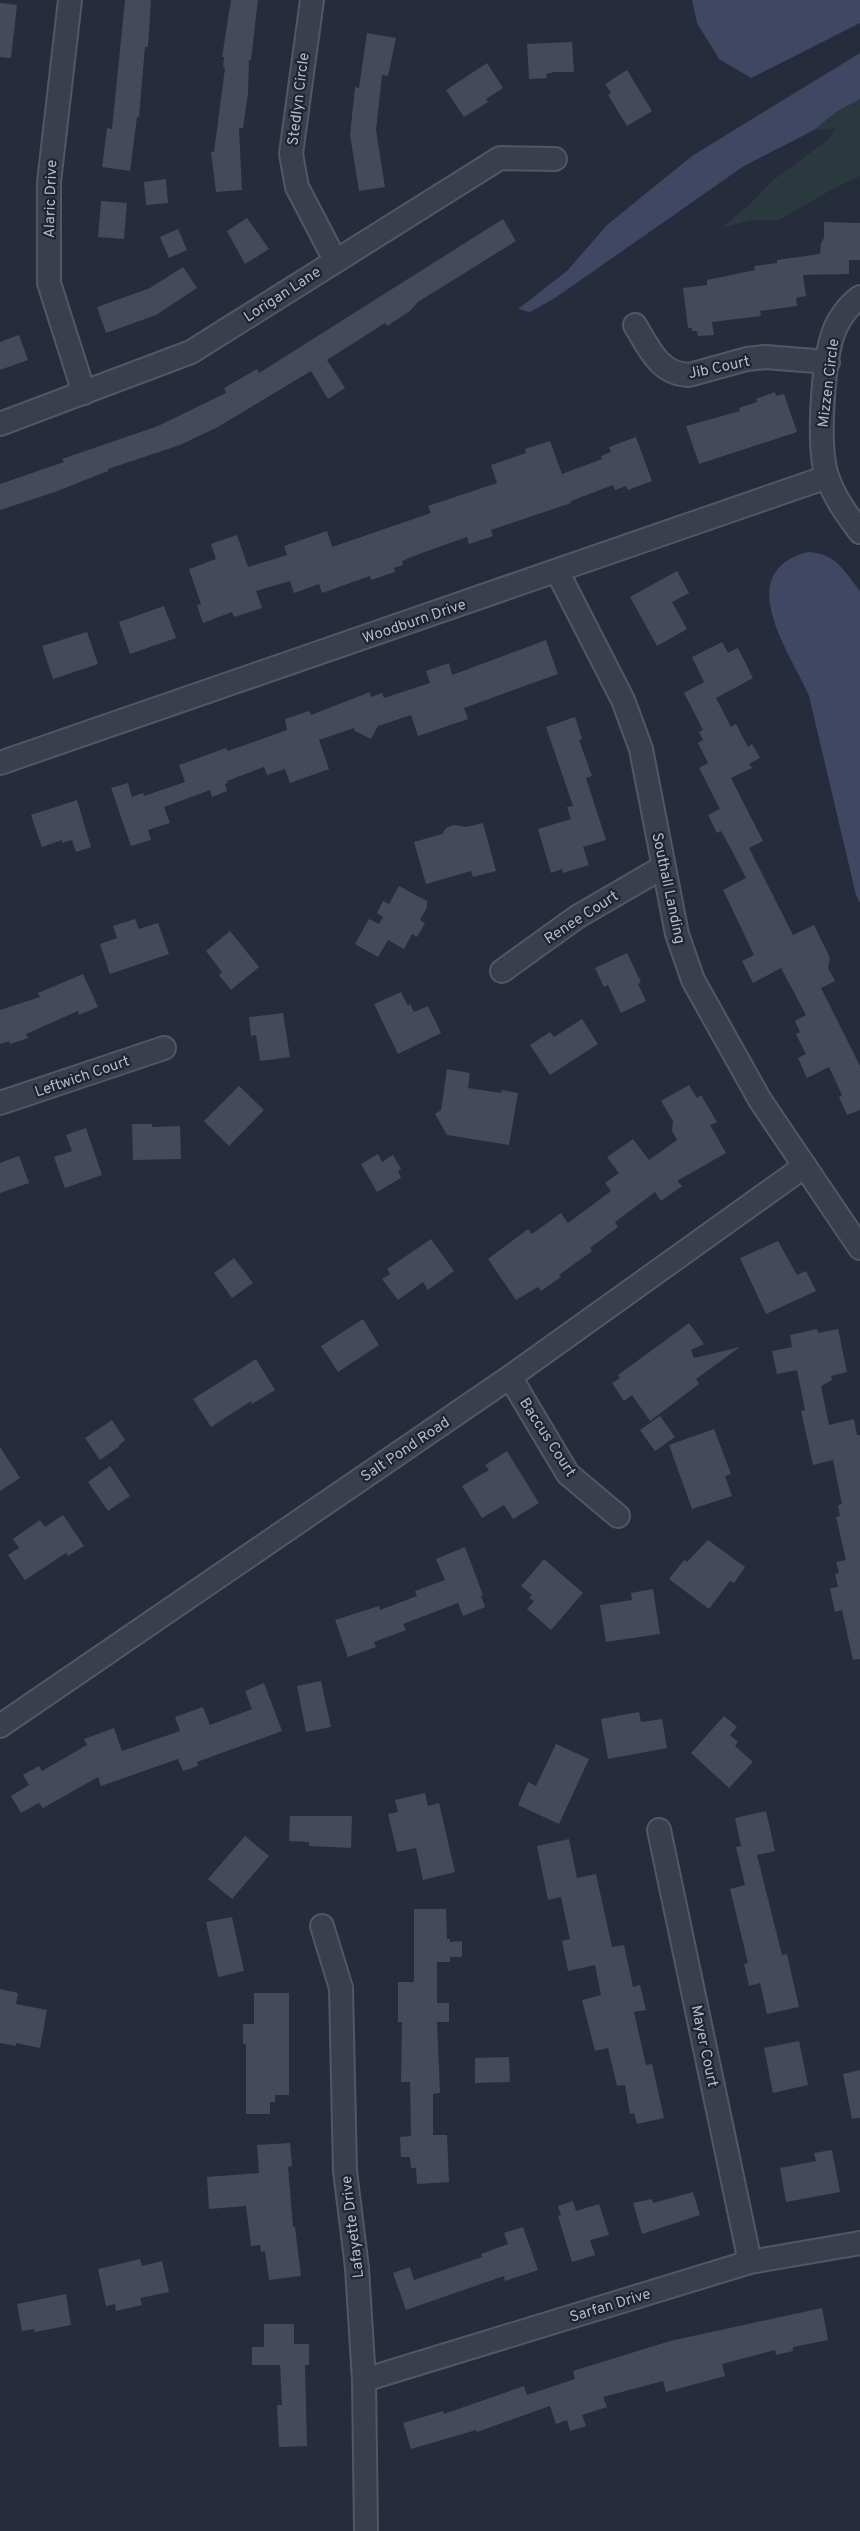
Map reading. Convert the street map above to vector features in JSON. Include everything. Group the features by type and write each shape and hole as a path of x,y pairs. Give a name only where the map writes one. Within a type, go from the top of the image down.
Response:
{"street":[{"name":"Alaric Drive","path":"70,0 48,182 48,283 84,393"},
{"name":"Stedlyn Circle","path":"312,0 291,154 297,187 335,260"},
{"name":"Lorigan Lane","path":"0,424 190,352 500,158 555,159"},
{"name":"Mizzen Circle","path":"860,297 838,322 833,336 828,362 821,437 827,477 840,504 860,532"},
{"name":"Jib Court","path":"635,324 659,363 680,375 689,375 747,359 765,357 828,362"},
{"name":"Woodburn Drive","path":"0,763 827,477"},
{"name":"Southall Landing","path":"557,571 623,700 641,749 677,934 693,980 760,1100 860,1248"},
{"name":"Renee Court","path":"502,972 577,917 663,867"},
{"name":"Leftwich Court","path":"0,1103 164,1048"},
{"name":"Salt Pond Road","path":"0,1726 510,1377 805,1166"},
{"name":"Baccus Court","path":"510,1377 568,1474 618,1516"},
{"name":"Mayer Court","path":"659,1830 750,2262"},
{"name":"Lafayette Drive","path":"322,1926 341,1988 345,2171 357,2268 364,2380 366,2531"},
{"name":"Sarfan Drive","path":"364,2380 750,2262 860,2243"}],"shaded area":[{"path":"860,99 860,176 779,220 753,220 721,228 750,204 772,181 829,139 835,129 814,130 836,112"}],"water":[{"path":"692,0 860,0 860,23 751,78 719,59 697,23"},
{"path":"860,53 860,99 836,112 814,130 744,166 555,298 530,312 518,309 567,271 607,225 692,156"},
{"path":"808,552 818,553 833,560 860,591 860,903 856,895 809,696 772,616 769,595 773,577 785,562"}],"building":[{"path":"125,0 151,0 148,47 145,47 139,117 137,117 130,171 102,167 107,128 112,129"},
{"path":"231,0 258,0 251,60 249,60 248,93 243,128 239,128 242,190 216,192 211,152 214,152 225,68 223,67 224,57 222,57"},
{"path":"0,3 17,5 11,58 0,57"},
{"path":"367,33 396,38 388,76 382,75 376,130 385,187 359,191 350,135 355,87 359,88"},
{"path":"572,42 574,72 554,72 546,74 547,78 529,79 527,44"},
{"path":"487,63 503,88 486,99 488,102 464,117 446,90"},
{"path":"627,70 652,111 627,126 608,95 611,93 605,84"},
{"path":"166,179 168,203 146,205 144,182"},
{"path":"101,201 127,203 124,239 98,237"},
{"path":"247,218 269,249 245,264 227,231"},
{"path":"503,219 516,241 418,302 410,311 387,326 385,323 327,360 345,388 328,399 311,371 218,427 180,445 108,469 108,471 55,492 0,510 0,484 64,462 62,459 158,426 226,393 224,388 257,369 259,373"},
{"path":"824,222 860,223 860,260 849,260 849,274 803,275 806,296 796,298 797,306 760,311 761,316 712,322 714,335 698,336 697,331 688,328 683,288 707,285 707,280 755,270 754,266 777,263 777,260 820,254 824,238"},
{"path":"178,229 187,250 169,258 160,237"},
{"path":"183,267 197,288 156,315 106,333 97,307 150,288"},
{"path":"19,335 28,360 0,370 0,342"},
{"path":"775,392 776,396 784,394 797,432 699,464 686,426 740,411 739,408 757,402 756,399"},
{"path":"636,437 652,481 628,490 626,486 615,490 613,485 571,501 571,503 491,530 493,536 469,544 467,537 419,554 402,561 403,565 394,568 395,572 371,580 370,576 322,593 319,584 294,593 290,581 256,591 262,608 234,617 232,612 203,623 197,605 201,604 189,569 216,559 211,544 237,535 248,567 287,555 284,546 327,531 332,547 431,513 428,506 497,483 491,465 526,453 525,449 550,441 562,474 602,459 601,456 611,452 609,447"},
{"path":"677,571 689,593 672,602 687,629 657,646 630,597"},
{"path":"164,606 176,638 130,654 119,622"},
{"path":"87,632 98,664 53,679 42,646"},
{"path":"546,640 558,674 464,708 468,719 418,736 411,715 378,726 371,739 355,731 354,728 319,740 329,769 290,783 285,769 267,775 264,767 227,781 228,783 225,784 227,791 212,797 210,790 164,807 170,823 148,830 151,840 131,846 111,788 128,783 132,797 143,793 144,796 185,782 179,765 287,730 285,719 309,711 311,715 370,692 371,697 382,693 384,698 430,683 426,671 449,663 452,675"},
{"path":"722,642 728,653 738,648 753,678 716,698 731,727 736,724 748,747 752,744 760,758 749,764 752,768 731,778 763,841 749,848 793,935 814,925 830,958 828,968 835,981 821,988 860,1066 860,1110 847,1115 839,1097 842,1095 829,1067 807,1078 798,1058 806,1054 796,1034 800,1032 795,1021 806,1015 781,968 753,983 742,961 754,955 723,890 746,878 721,831 717,833 708,815 720,809 699,768 708,763 698,743 703,740 699,732 703,730 684,693 704,682 692,657"},
{"path":"575,717 582,739 579,740 592,776 586,778 606,840 583,847 589,865 563,873 562,869 551,873 538,829 571,819 567,807 573,806 546,727"},
{"path":"77,800 91,847 76,852 72,840 62,843 62,840 42,847 31,815"},
{"path":"483,823 496,871 473,877 471,871 426,884 414,842 442,834 446,828 454,825 466,827"},
{"path":"399,886 427,901 427,907 420,920 425,923 417,937 412,934 404,949 388,940 378,957 355,944 369,919 379,924 383,917 377,913 383,901 389,904"},
{"path":"135,919 139,929 158,923 169,954 110,974 100,944 117,938 113,926"},
{"path":"230,931 259,967 231,990 219,975 222,972 206,951"},
{"path":"627,953 641,982 638,984 646,1001 621,1013 608,985 604,987 595,968"},
{"path":"83,974 98,1007 79,1015 78,1011 26,1034 28,1038 10,1044 9,1041 0,1044 0,1010 40,997 38,993"},
{"path":"401,992 414,1012 428,1006 441,1033 398,1054 374,1004"},
{"path":"283,1013 290,1057 260,1061 256,1035 251,1036 249,1017"},
{"path":"582,1019 598,1044 550,1075 530,1045 550,1032 554,1037"},
{"path":"447,1069 470,1073 468,1088 518,1093 509,1145 447,1135 435,1114 441,1110"},
{"path":"689,1085 697,1098 701,1095 717,1122 710,1125 726,1153 677,1181 682,1186 661,1201 655,1192 615,1222 618,1227 590,1248 592,1251 559,1275 561,1277 541,1291 538,1287 516,1300 488,1259 528,1229 532,1234 561,1213 568,1223 611,1191 605,1183 619,1173 607,1157 633,1139 649,1160 677,1140 672,1131 673,1121 661,1101"},
{"path":"239,1086 264,1110 229,1146 204,1121"},
{"path":"132,1124 152,1124 152,1127 180,1126 181,1159 133,1160"},
{"path":"86,1128 102,1175 65,1188 54,1157 72,1151 66,1135"},
{"path":"378,1154 382,1162 393,1155 401,1169 398,1171 401,1178 377,1192 361,1164"},
{"path":"19,1156 29,1183 0,1193 0,1163"},
{"path":"431,1239 454,1271 428,1290 423,1282 398,1300 382,1279 390,1274 387,1269"},
{"path":"778,1241 797,1275 806,1271 816,1291 766,1314 740,1258"},
{"path":"234,1258 253,1283 232,1298 214,1273"},
{"path":"363,1319 379,1345 338,1372 321,1346"},
{"path":"689,1323 704,1344 691,1350 694,1358 740,1347 696,1379 699,1384 650,1421 632,1395 624,1401 612,1383 620,1378 618,1375"},
{"path":"817,1329 818,1333 838,1329 847,1372 831,1376 832,1380 821,1386 829,1425 854,1419 857,1435 860,1435 860,1659 853,1660 842,1610 835,1612 830,1588 838,1587 835,1574 839,1573 836,1562 846,1560 836,1517 840,1516 838,1505 842,1504 833,1460 813,1465 801,1411 805,1410 797,1370 777,1374 772,1351 792,1347 790,1335"},
{"path":"256,1359 275,1390 252,1404 251,1401 211,1427 193,1399"},
{"path":"660,1416 675,1437 655,1451 640,1430"},
{"path":"112,1420 125,1440 100,1460 85,1438"},
{"path":"714,1429 731,1474 725,1476 732,1496 692,1509 669,1445"},
{"path":"0,1447 20,1478 0,1491"},
{"path":"507,1451 539,1503 513,1519 504,1505 482,1518 462,1486 489,1470 485,1465"},
{"path":"110,1466 130,1496 108,1511 88,1482"},
{"path":"63,1515 84,1546 68,1556 66,1553 25,1580 8,1555 19,1548 13,1539 40,1520 45,1527"},
{"path":"708,1540 745,1567 734,1583 730,1581 709,1609 669,1579 684,1560 687,1562"},
{"path":"465,1547 483,1595 481,1596 485,1607 463,1616 458,1603 403,1624 406,1630 374,1642 376,1647 348,1657 335,1620 379,1606 380,1610 417,1596 415,1591 445,1580 436,1559"},
{"path":"544,1559 583,1593 551,1630 527,1609 534,1601 529,1598 532,1595 521,1586"},
{"path":"653,1589 660,1634 606,1642 600,1605 632,1600 631,1593"},
{"path":"321,1681 331,1727 306,1732 297,1686"},
{"path":"264,1683 282,1731 197,1762 198,1766 183,1771 178,1759 101,1786 98,1777 43,1808 39,1803 21,1813 11,1796 29,1785 23,1775 39,1766 42,1771 87,1745 84,1739 114,1728 122,1751 180,1731 175,1717 203,1707 210,1725 252,1709 245,1691"},
{"path":"639,1712 641,1722 662,1719 667,1748 608,1759 601,1719"},
{"path":"724,1716 737,1727 730,1735 738,1742 735,1746 753,1762 729,1788 691,1753"},
{"path":"556,1744 589,1759 559,1824 518,1805 528,1782 536,1786"},
{"path":"425,1793 428,1806 439,1803 455,1872 423,1880 416,1848 397,1852 388,1814 398,1812 395,1800"},
{"path":"766,1811 775,1851 757,1855 782,1955 787,1954 799,2007 767,2014 760,1983 749,1986 744,1964 748,1963 730,1889 745,1885 736,1847 741,1846 735,1818"},
{"path":"290,1816 352,1816 351,1848 309,1846 309,1842 289,1841"},
{"path":"245,1836 269,1856 232,1899 208,1879"},
{"path":"569,1839 577,1878 596,1874 612,1947 624,1945 633,1987 640,1985 646,2010 634,2012 646,2065 652,2064 664,2118 637,2124 634,2113 630,2114 625,2085 617,2086 608,2048 595,2051 582,2000 601,1995 595,1965 568,1971 562,1941 570,1939 561,1897 548,1900 537,1846"},
{"path":"414,1909 446,1909 447,1939 450,1939 450,1942 462,1941 462,1957 450,1957 450,1962 437,1962 437,2003 449,2003 449,2022 437,2022 440,2093 433,2094 433,2135 447,2135 449,2182 417,2184 416,2168 411,2168 410,2157 401,2157 400,2137 411,2136 410,2082 401,2082 402,2022 398,2022 398,1982 414,1982"},
{"path":"232,1917 244,1971 218,1977 206,1922"},
{"path":"0,1989 18,1993 16,2004 47,2010 40,2048 16,2043 16,2046 0,2043"},
{"path":"254,1993 289,1993 289,2095 275,2095 275,2102 270,2102 270,2114 246,2114 246,2044 243,2044 243,2024 254,2024"},
{"path":"799,2041 808,2085 773,2093 764,2048"},
{"path":"509,2057 510,2082 475,2083 475,2058"},
{"path":"860,2070 860,2118 852,2119 843,2074"},
{"path":"290,2143 292,2166 288,2167 293,2227 295,2227 301,2276 269,2280 265,2251 261,2252 260,2245 251,2246 246,2206 209,2209 207,2177 259,2173 257,2145"},
{"path":"832,2150 840,2192 786,2202 780,2168 816,2161 814,2153"},
{"path":"693,2192 700,2215 642,2234 633,2203 652,2199 653,2203"},
{"path":"573,2201 576,2211 599,2204 609,2235 590,2240 595,2255 572,2262 558,2216 561,2215 558,2206"},
{"path":"523,2227 538,2270 505,2281 504,2276 406,2310 393,2273 410,2267 414,2280 482,2257 481,2254 508,2244 504,2233"},
{"path":"140,2259 142,2266 162,2261 169,2292 140,2298 142,2305 116,2311 115,2304 106,2306 98,2269"},
{"path":"66,2294 71,2325 35,2332 34,2329 22,2331 17,2304"},
{"path":"822,2308 828,2340 793,2347 793,2351 776,2355 775,2350 722,2364 725,2376 666,2392 663,2381 603,2397 607,2407 582,2415 586,2426 570,2431 567,2420 556,2424 550,2406 477,2432 476,2430 411,2449 403,2423 443,2411 444,2414 524,2386 527,2395 575,2379 573,2371 670,2341"},
{"path":"264,2324 294,2324 294,2344 309,2344 309,2365 305,2365 307,2446 279,2447 277,2405 282,2405 280,2365 252,2365 252,2347 264,2347"}]}
